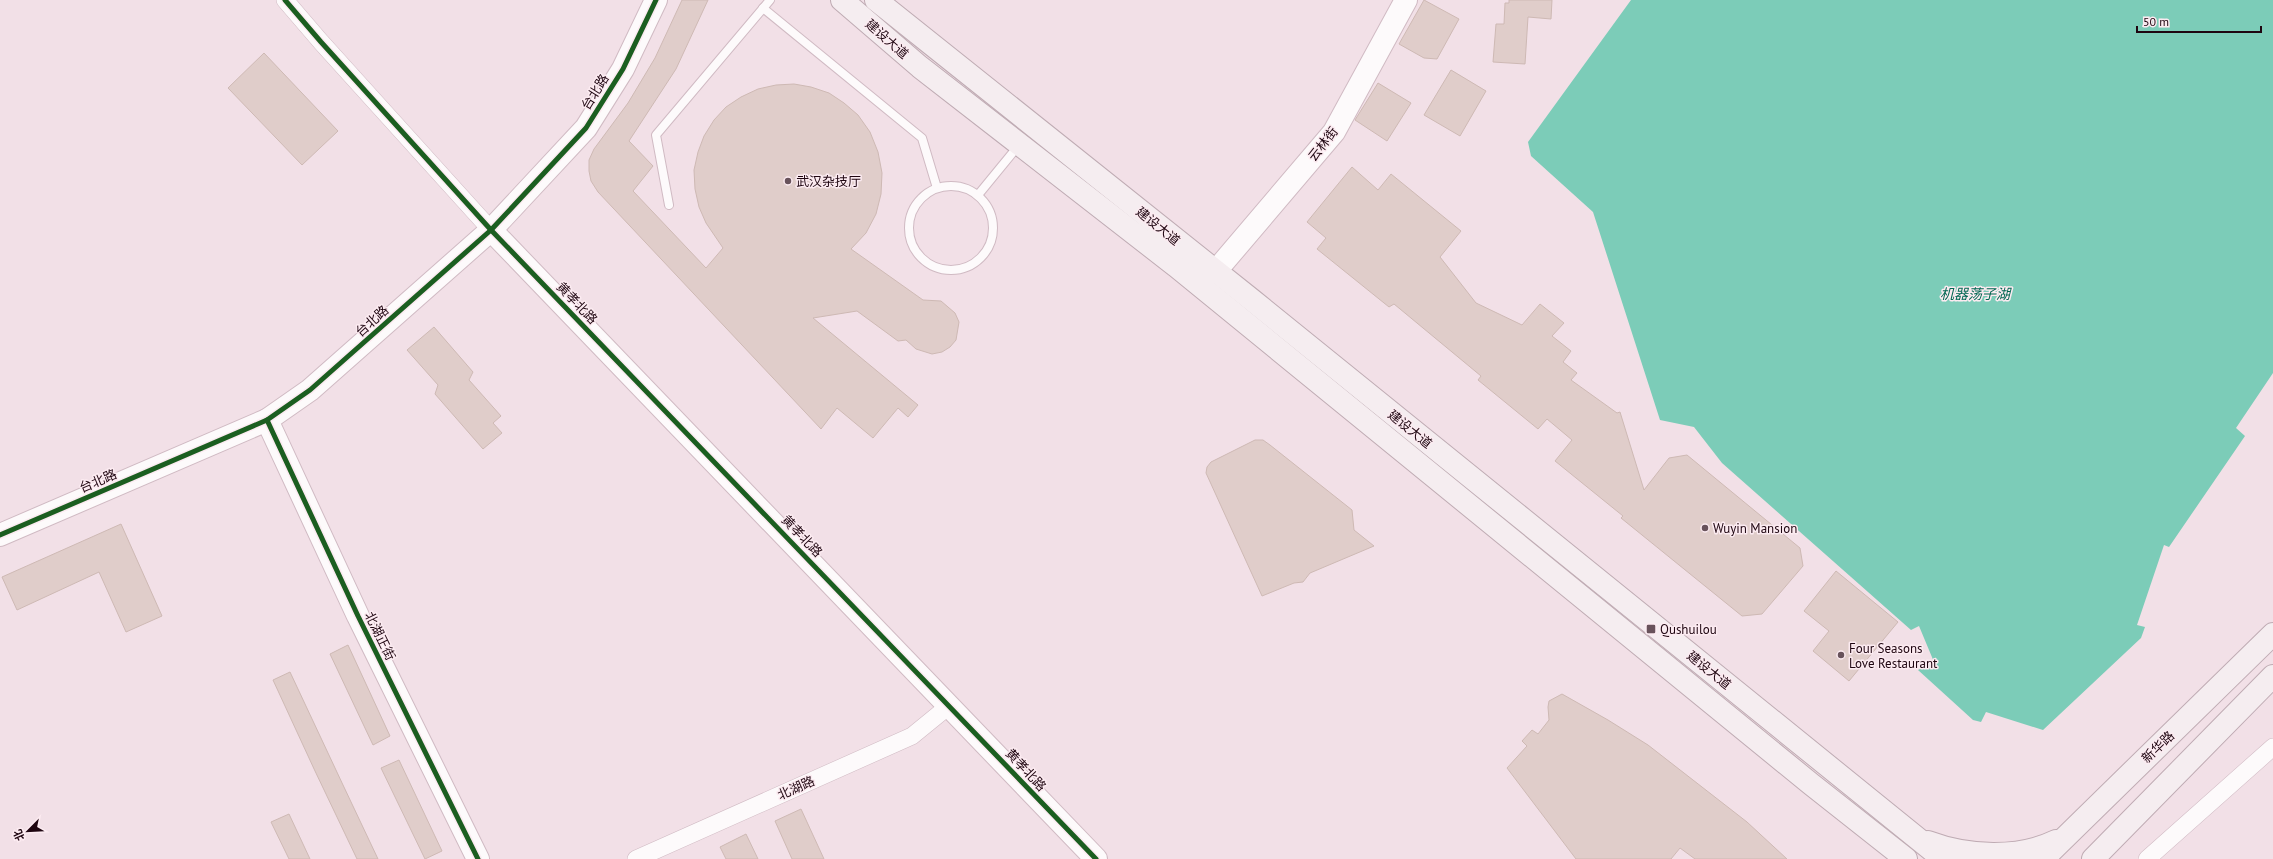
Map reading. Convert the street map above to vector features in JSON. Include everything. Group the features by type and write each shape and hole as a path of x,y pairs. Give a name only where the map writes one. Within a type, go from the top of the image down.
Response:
{"main road":[{"name":"建设大道","path":"842,0 920,67 1176,266 1900,856"},
{"name":"建设大道","path":"876,0 1943,859"},
{"name":"新华路","path":"2044,859 2273,634"},
{"path":"2097,857 2273,676"},
{"path":"1914,836 1959,852 2001,858 2031,853 2052,844 2083,821"}],"street":[{"path":"285,0 321,42 491,230"},
{"name":"台北路","path":"0,535 267,420 310,390 491,230 586,128 623,69 656,0"},
{"name":"云林街","path":"1215,272 1334,132 1406,0"},
{"name":"黄孝北路","path":"491,230 950,705 1096,859"},
{"name":"北湖正街","path":"267,420 358,616 478,859"},
{"name":"北湖路","path":"636,859 912,736 950,705"},
{"path":"2147,859 2273,747"}],"lane":[{"path":"669,205 656,135 770,0"},
{"path":"763,8 922,138 936,188"},
{"path":"978,195 1020,144"},
{"path":"951,186 965,188 978,195 987,206 993,220 993,233 990,246 982,257 972,265 959,270 946,270 933,267 922,259 914,248 909,235 910,220 915,207 924,196 936,188 951,186"}],"water":[{"name":"机器荡子湖","path":"1631,0 2273,0 2273,373 2236,428 2245,436 2169,547 2164,545 2137,625 2145,627 2141,638 2043,730 1986,712 1981,722 1973,720 1918,670 1934,662 1919,626 1911,630 1722,463 1694,427 1660,420 1593,212 1531,156 1528,142"}],"building":[{"path":"682,0 708,0 676,69 629,141 653,166 633,191 706,268 723,248 706,223 699,207 695,189 694,170 698,152 704,136 714,120 726,107 741,97 758,89 776,85 794,84 811,87 829,93 858,115 870,132 878,152 882,173 881,194 876,214 866,233 851,249 923,300 941,301 955,313 959,322 956,340 950,347 942,352 932,354 916,349 906,340 898,341 857,311 813,318 918,405 908,417 898,408 873,438 837,408 821,429 598,192 591,181 589,160 594,149 628,103 655,58"},
{"path":"1424,0 1459,19 1437,59 1424,58 1399,44"},
{"path":"1509,0 1552,0 1551,19 1528,17 1525,64 1493,62 1496,24 1504,24 1505,3 1509,3"},
{"path":"264,53 338,131 302,165 228,88"},
{"path":"1451,70 1486,91 1460,136 1424,115"},
{"path":"1378,83 1411,103 1387,141 1355,120"},
{"path":"1352,167 1378,190 1391,174 1461,231 1440,257 1476,303 1522,325 1540,304 1564,323 1552,336 1571,351 1563,362 1577,373 1571,380 1617,413 1620,412 1644,490 1669,458 1687,455 1800,548 1803,566 1762,614 1742,616 1621,518 1623,516 1555,461 1572,440 1547,419 1538,429 1478,380 1481,376 1394,304 1389,307 1317,249 1326,238 1307,222"},
{"path":"434,327 473,372 469,380 501,416 493,423 502,433 483,449 435,394 438,385 407,350"},
{"path":"1255,440 1263,440 1270,445 1352,510 1354,530 1374,546 1310,573 1303,582 1294,583 1262,596 1206,473 1207,467 1211,462"},
{"path":"121,524 162,616 126,632 99,572 17,610 2,577"},
{"path":"1836,571 1898,622 1849,681 1813,651 1829,631 1804,611"},
{"path":"348,645 390,736 373,745 330,654"},
{"path":"290,672 378,859 357,859 315,771 273,680"},
{"path":"1562,694 1648,745 1747,822 1787,859 1695,859 1680,848 1671,859 1576,859 1507,768 1527,746 1522,741 1532,730 1538,734 1549,720 1549,701"},
{"path":"399,760 442,851 425,859 381,768"},
{"path":"801,809 824,859 792,859 775,821"},
{"path":"289,814 310,859 289,859 271,822"},
{"path":"746,834 758,859 726,859 720,847"}],"cycle path":[{"path":"285,0 321,42 491,230 1096,859"},
{"path":"0,535 267,420 310,390 491,230 586,128 623,69 656,0"},
{"path":"267,420 358,616 478,859"}],"place":[{"name":"武汉杂技厅","path":"788,181"},
{"name":"Wuyin Mansion","path":"1705,528"},
{"name":"Qushuilou","path":"1651,629"},
{"name":"Four Seasons Love Restaurant","path":"1841,655"}]}
